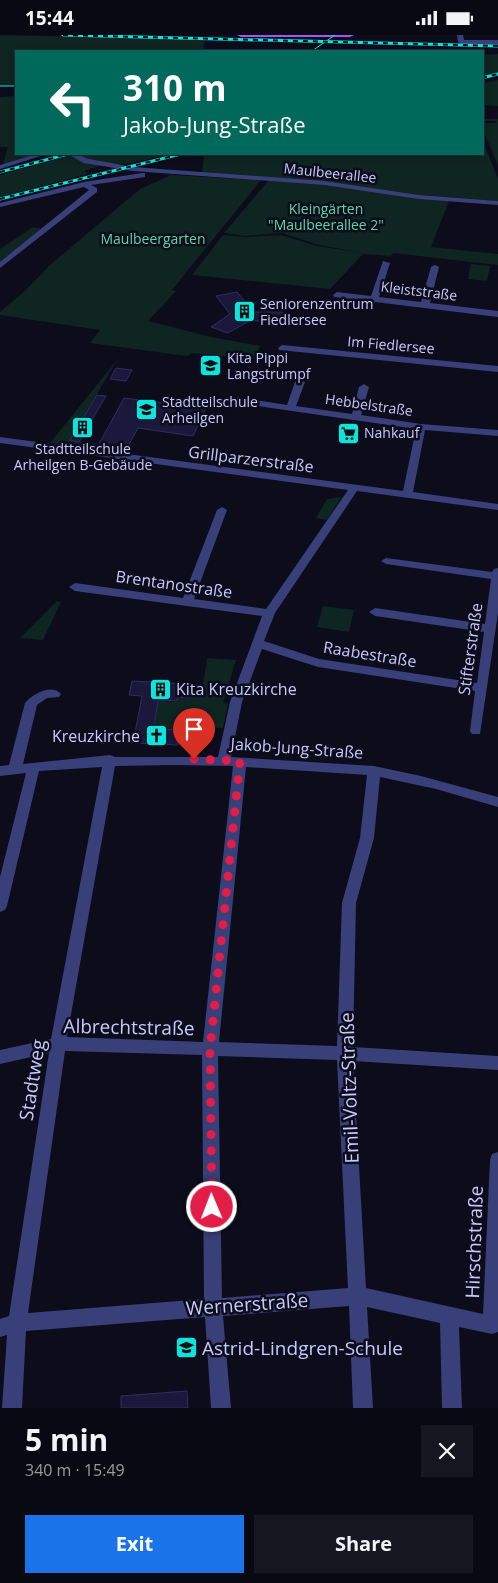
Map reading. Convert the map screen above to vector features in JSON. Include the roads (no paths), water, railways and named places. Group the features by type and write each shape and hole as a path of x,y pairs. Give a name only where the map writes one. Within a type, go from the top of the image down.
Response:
{"main road":[{"path":"241,35 350,35"}],"street":[{"path":"460,35 461,42 498,42"},
{"path":"0,167 40,155"},
{"name":"Maulbeerallee","path":"73,155 100,164 177,173 324,183 419,197 498,203"},
{"path":"0,205 84,184 133,176 177,173"},
{"path":"0,266 94,190 84,184"},
{"path":"374,299 386,263"},
{"path":"425,305 436,272"},
{"name":"Kleiststraße","path":"337,295 498,314"},
{"name":"Im Fiedlersee","path":"282,348 498,369"},
{"path":"290,408 300,383"},
{"path":"356,417 364,387"},
{"name":"Hebbelstraße","path":"236,400 421,427 498,433"},
{"path":"407,495 421,427"},
{"name":"Grillparzerstraße","path":"0,441 498,507"},
{"path":"224,760 236,703 257,643 270,613 354,488"},
{"path":"186,602 222,510"},
{"path":"386,561 498,574"},
{"name":"Stifterstraße","path":"476,731 498,574"},
{"name":"Brentanostraße","path":"74,587 270,613"},
{"path":"375,612 490,629"},
{"name":"Raabestraße","path":"257,643 318,663 481,688"},
{"path":"16,769 31,703 45,694 55,694"},
{"name":"Jakob-Jung-Straße","path":"0,771 110,760 224,760 374,771 409,778 498,802"},
{"name":"Stadtweg","path":"12,1408 8,1326 110,760"},
{"path":"221,1408 213,1306 210,1049 240,761"},
{"path":"0,907 34,767"},
{"name":"Emil-Voltz-Straße","path":"363,1408 359,1296 345,1053 349,903 367,838 374,771"},
{"name":"Albrechtstraße","path":"0,1057 58,1044 345,1053 498,1063"},
{"name":"Hirschstraße","path":"492,1325 498,1160"},
{"name":"Wernerstraße","path":"8,1326 213,1306 359,1296 492,1325"},
{"path":"450,1315 452,1408"}],"tram line":[{"path":"313,50 335,35"},
{"path":"0,86 15,86"}],"railway":[{"path":"63,35 498,46"},
{"path":"484,78 498,74"},
{"path":"0,172 64,155"},
{"path":"0,199 177,155"}],"place":[{"name":"Seniorenzentrum Fiedlersee","path":"244,312"},
{"name":"Kita Pippi Langstrumpf","path":"211,366"},
{"name":"Stadtteilschule Arheilgen","path":"146,410"},
{"name":"Stadtteilschule Arheilgen B-Gebäude","path":"83,427"},
{"name":"Nahkauf","path":"348,433"},
{"name":"Kita Kreuzkirche","path":"160,689"},
{"name":"Kreuzkirche","path":"156,736"},
{"name":"Astrid-Lindgren-Schule","path":"186,1348"}],"park label":[{"name":"Kleingärten \"Maulbeerallee 2\"","path":"326,217"},
{"name":"Maulbeergarten","path":"153,239"}]}
